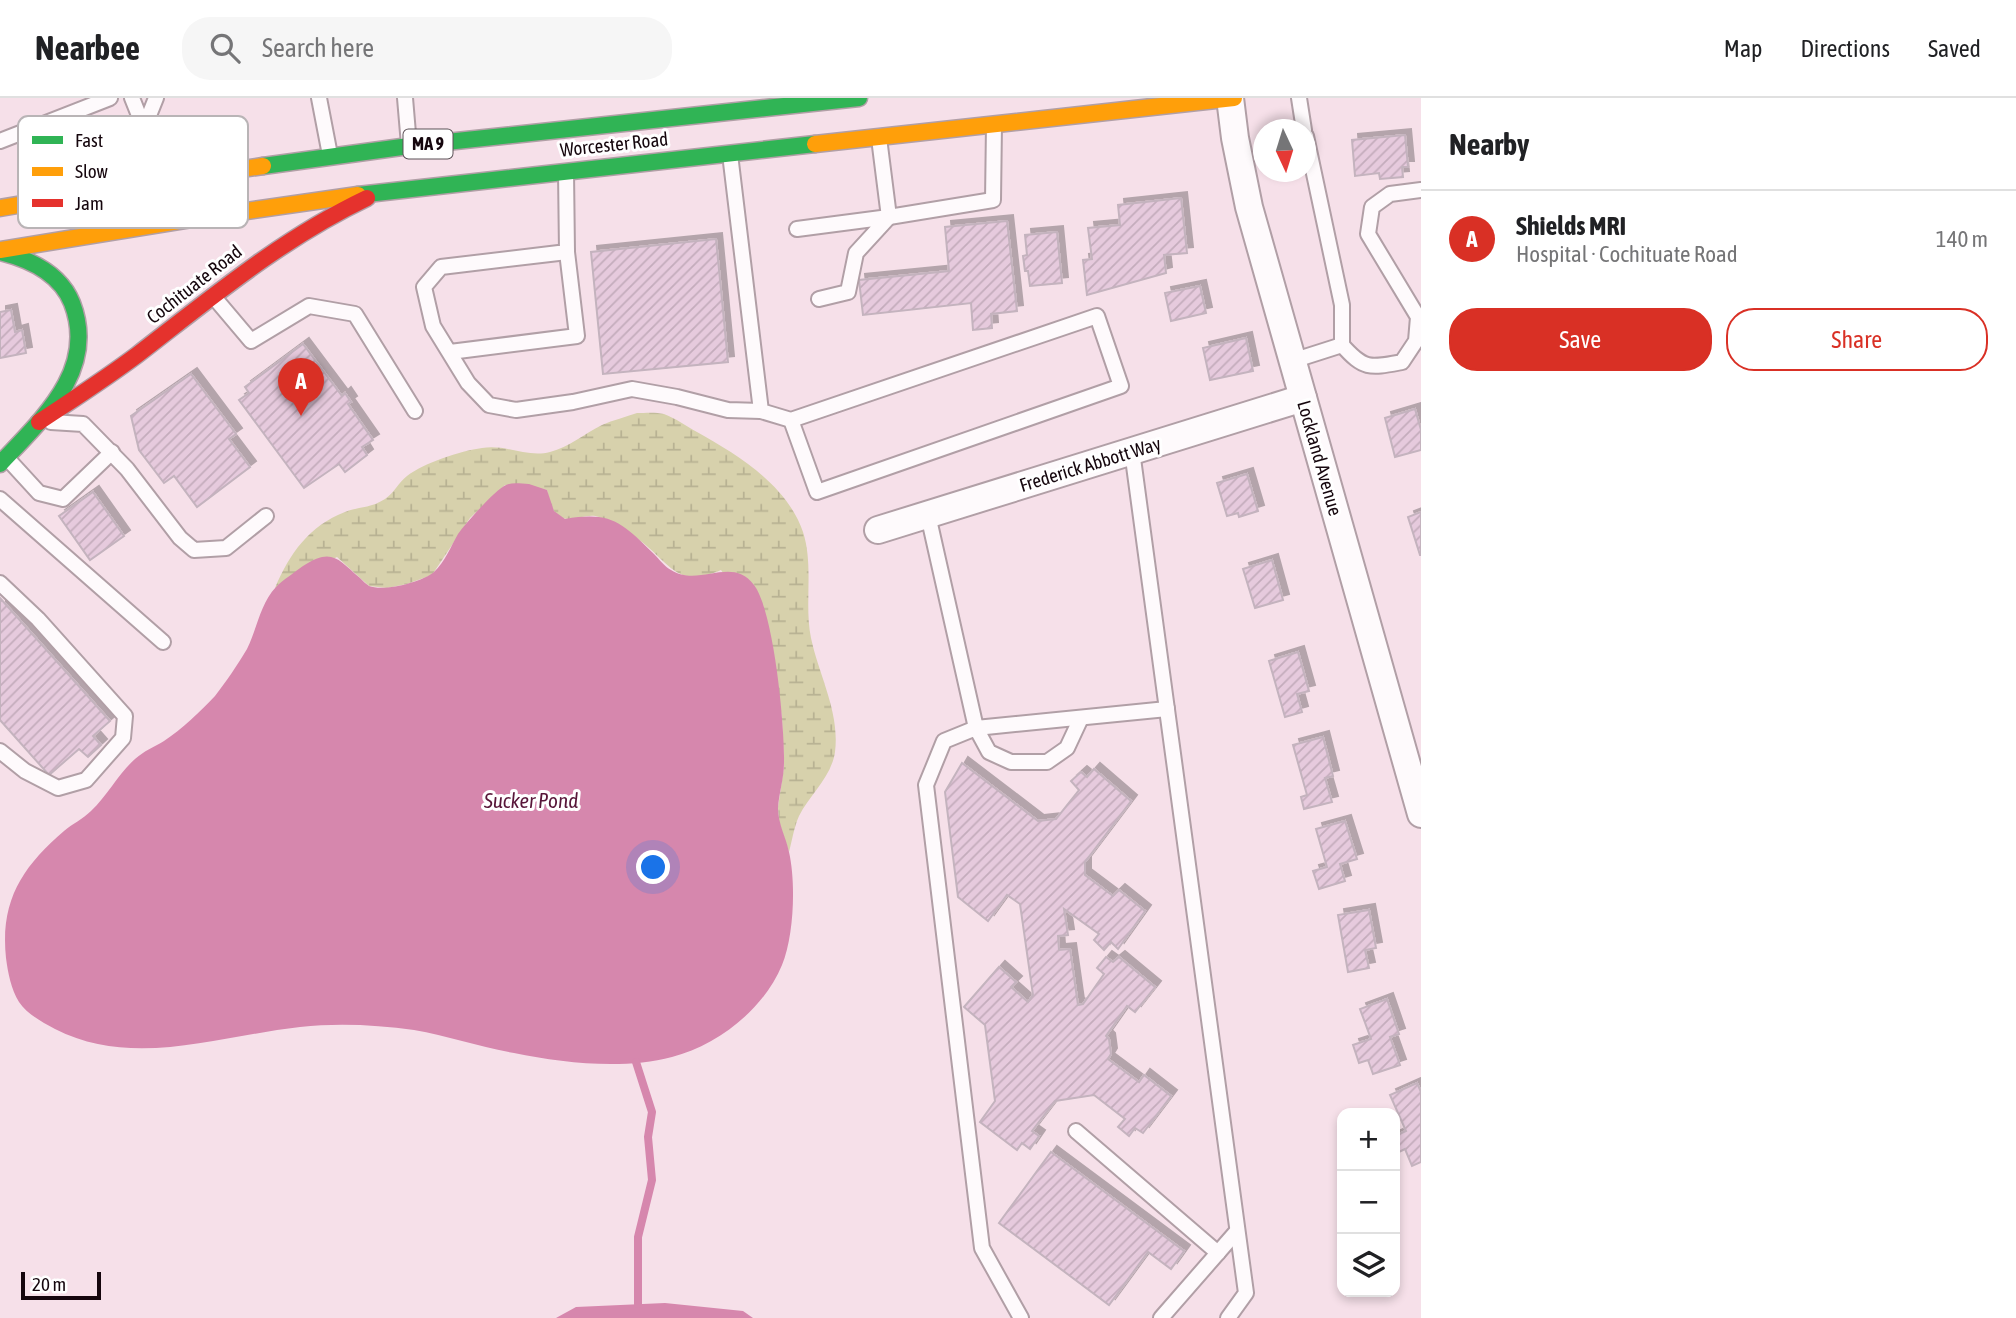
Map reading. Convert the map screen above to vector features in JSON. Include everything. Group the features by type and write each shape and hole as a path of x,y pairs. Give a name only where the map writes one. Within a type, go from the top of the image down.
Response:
{"main road":[{"name":"Worcester Road","path":"248,168 409,146 818,100 859,98"},
{"name":"Worcester Road","path":"248,211 382,192 1232,98"},
{"name":"Cochituate Road","path":"39,422 122,366 303,231 336,212 382,192"},
{"name":"Worcester Road","path":"0,208 18,205"},
{"name":"Worcester Road","path":"0,251 138,228"},
{"name":"Cochituate Road","path":"0,251 13,254 50,274 65,288 74,305 80,327 80,348 75,366 39,422 3,460"}],"street":[{"name":"Lockland Avenue","path":"1232,98 1235,138 1249,207 1421,814"},
{"name":"Frederick Abbott Way","path":"878,530 1303,398"}],"lane":[{"path":"64,116 110,98"},
{"path":"132,98 139,116"},
{"path":"149,116 156,98"},
{"path":"319,98 330,156"},
{"path":"405,98 409,146"},
{"path":"1300,98 1303,119"},
{"path":"797,229 993,200 994,124"},
{"path":"0,141 18,134"},
{"path":"819,299 848,292 856,253 889,217 879,136"},
{"path":"730,153 761,411"},
{"path":"450,352 577,336 568,251 566,171"},
{"path":"1316,182 1342,305 1342,345 1356,361 1377,367 1402,362 1416,341 1418,317 1368,234 1372,207 1390,194 1421,190"},
{"path":"568,251 441,268 424,287 433,326 468,383 489,405 516,410 573,402 632,389 728,410 761,411 791,421 1097,316 1121,386 817,492 791,421"},
{"path":"213,296 251,341 309,306 355,314 415,411"},
{"path":"1292,361 1342,345"},
{"path":"39,422 83,424 112,452 180,538 194,550 226,548 266,516"},
{"path":"1132,451 1246,1293 1228,1318"},
{"path":"3,460 39,493 63,499 112,452"},
{"path":"0,499 163,642"},
{"path":"928,515 975,728 989,752 1011,762 1047,762 1067,748 1081,718"},
{"path":"0,583 38,619 125,716 123,738 86,780 58,788 25,771 0,751"},
{"path":"1021,1318 982,1248 926,785 944,741 975,728 1167,709"},
{"path":"1076,1131 1218,1253"},
{"path":"1161,1318 1237,1231"}],"green space":[{"path":"637,413 664,414 744,461 785,500 796,515 803,532 808,558 811,638 832,708 836,737 833,761 825,778 799,816 789,852 779,822 778,807 784,767 782,718 771,642 721,570 695,577 685,576 668,566 637,539 604,519 594,516 567,519 557,515 547,490 505,485 470,518 432,575 387,588 369,586 337,557 275,588 294,552 311,533 345,512 385,499 404,478 432,462 491,447 533,453 550,452 570,444 602,425"}],"water":[{"name":"Sucker Pond","path":"509,484 529,484 547,490 554,511 565,519 594,517 615,522 633,534 671,570 693,576 736,573 745,576 754,585 761,599 773,644 783,724 784,763 778,814 789,852 793,894 789,939 782,965 764,996 751,1010 738,1023 706,1044 672,1057 634,1063 593,1064 501,1051 414,1030 357,1025 300,1027 176,1046 115,1047 85,1041 55,1029 26,1010 16,997 6,958 7,919 17,887 36,858 67,828 97,805 135,759 177,731 215,696 247,649 262,609 276,587 313,560 328,556 340,561 369,586 376,588 403,585 421,579 438,568 458,534 495,493"},
{"path":"665,1303 743,1311 753,1318 556,1318 576,1307"}],"building":[{"path":"1405,135 1408,167 1402,167 1403,177 1380,179 1379,173 1355,176 1352,140"},
{"path":"1181,198 1187,253 1164,255 1166,273 1087,295 1083,260 1092,259 1088,228 1120,225 1118,205"},
{"path":"1007,221 1017,311 991,314 992,328 973,330 971,303 863,315 859,280 949,271 945,227"},
{"path":"1057,232 1062,283 1030,286 1023,256 1027,255 1025,235"},
{"path":"716,239 728,362 603,374 591,252"},
{"path":"1200,286 1206,313 1171,321 1165,293"},
{"path":"11,310 15,332 22,330 26,353 0,358 0,312"},
{"path":"1246,338 1253,371 1210,380 1203,348"},
{"path":"303,344 342,396 345,393 351,402 348,404 373,440 362,447 367,455 345,472 339,464 304,488 239,400 249,393 245,387"},
{"path":"191,374 236,434 229,439 250,467 197,507 174,476 164,483 139,450 131,416"},
{"path":"1415,409 1421,430 1421,450 1395,457 1385,418"},
{"path":"1247,474 1258,511 1239,517 1238,513 1227,516 1217,483"},
{"path":"93,492 124,536 90,560 59,516"},
{"path":"1421,512 1421,555 1420,555 1408,517"},
{"path":"1272,560 1283,600 1255,608 1243,569"},
{"path":"0,598 110,721 93,736 101,745 88,757 79,749 49,775 0,720"},
{"path":"1298,652 1309,691 1297,694 1302,712 1285,717 1269,661"},
{"path":"1323,737 1333,776 1325,778 1332,802 1304,809 1301,797 1307,795 1293,745"},
{"path":"962,763 1038,821 1056,819 1079,790 1071,781 1081,772 1087,777 1094,769 1131,801 1085,862 1085,875 1113,896 1119,890 1145,911 1118,949 1111,942 1104,950 1094,940 1099,934 1064,909 1068,935 1058,936 1059,950 1070,949 1078,1005 1083,1004 1104,974 1097,968 1106,957 1113,962 1119,957 1155,987 1135,1012 1127,1006 1106,1036 1111,1054 1108,1059 1139,1082 1144,1075 1171,1096 1143,1133 1135,1128 1129,1136 1118,1127 1125,1119 1094,1095 1055,1101 1032,1131 1039,1136 1030,1149 1022,1143 1017,1150 980,1122 995,1101 985,1025 964,1007 999,967 1016,982 1011,987 1028,1002 1033,995 1020,904 1007,895 988,921 958,897 945,792"},
{"path":"1345,821 1357,859 1340,864 1345,881 1319,889 1313,871 1327,867 1316,829"},
{"path":"1369,910 1376,948 1365,950 1369,968 1348,972 1338,915"},
{"path":"1387,999 1399,1034 1390,1037 1400,1065 1373,1074 1368,1060 1359,1063 1353,1045 1371,1039 1360,1009"},
{"path":"1417,1083 1421,1092 1421,1162 1412,1166 1405,1149 1400,1152 1400,1134 1406,1131 1400,1118 1400,1108 1396,1108 1390,1095"},
{"path":"1051,1152 1184,1251 1171,1269 1148,1252 1109,1305 999,1223"}],"waterway":[{"path":"636,1062 652,1112 648,1137 652,1180 638,1237 638,1304"}],"traffic: fast":[{"path":"263,166 409,146 859,98"},
{"path":"358,195 815,144"},
{"path":"0,252 32,263 60,283 72,303 78,327 78,350 72,372 61,392 33,429 0,464"}],"traffic: slow":[{"path":"815,144 1234,98"},
{"path":"248,168 263,166"},
{"path":"248,211 358,195"},
{"path":"0,208 18,205"},
{"path":"0,250 136,228"}],"traffic: jam":[{"path":"39,422 125,364 276,251 335,214 367,198"}],"place":[{"name":"Shields MRI","path":"301,416"}]}
